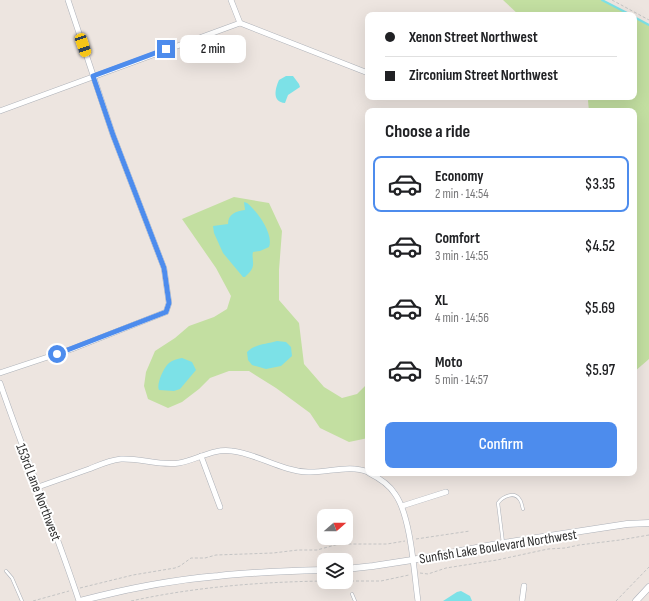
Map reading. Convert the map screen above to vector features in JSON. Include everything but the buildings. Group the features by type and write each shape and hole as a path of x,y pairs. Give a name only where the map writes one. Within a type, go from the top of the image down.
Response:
{"street":[{"path":"0,373 72,349 166,312 169,303 164,268 113,135 68,0"},
{"path":"231,0 240,23"},
{"path":"0,111 240,23 365,72"},
{"name":"153rd Lane Northwest","path":"0,383 80,601"},
{"path":"38,487 107,462 120,459 172,464 218,451 230,450 244,453 292,470 315,472 351,469 365,471"},
{"path":"201,456 220,508"},
{"path":"377,476 396,494 402,506 408,529 418,601"},
{"path":"402,506 446,492"},
{"name":"Sunfish Lake Boulevard Northwest","path":"353,568 412,560 503,543 631,524 649,523"},
{"path":"80,601 139,587 174,581 242,574 317,570"},
{"path":"522,601 524,586"},
{"path":"636,601 649,587"}],"lane":[{"path":"503,543 498,503 502,498 508,495 516,496 520,499 523,509"},
{"path":"6,571 12,578 22,601"},
{"path":"352,594 355,601"}],"path":[{"path":"612,0 634,12"},
{"path":"637,14 649,20"},
{"path":"33,601 133,575 175,568 191,558 205,558 216,555 273,554 298,550 317,550 339,544 387,544 470,531"},
{"path":"353,581 381,581 421,573 428,574 446,568 497,560 548,549 565,548 649,535"},
{"path":"616,601 649,567"},
{"path":"131,601 213,587 317,581"}],"green space":[{"path":"503,0 602,0 625,12 516,12"},
{"path":"637,19 649,25 649,359 637,369 637,108 589,108 588,101 637,100"},
{"path":"234,197 269,203 282,231 279,270 279,300 299,323 304,364 324,387 342,398 357,394 365,386 365,439 349,442 320,428 310,413 276,388 249,371 229,371 210,378 182,402 168,408 148,399 144,386 146,372 155,351 175,338 189,326 214,317 227,309 231,296 216,268 182,219"}],"water":[{"path":"286,76 293,76 300,87 288,95 285,103 276,98 276,87 279,80"},
{"path":"244,202 251,207 264,223 270,242 269,247 253,252 252,269 245,277 243,277 223,253 214,233 213,226 228,224 231,215 245,210"},
{"path":"277,341 286,342 291,347 292,356 281,366 266,369 252,365 248,360 247,352 250,349"},
{"path":"182,358 192,362 196,370 180,389 174,391 159,390 158,387 160,380 167,365 174,360"},
{"path":"461,591 470,596 472,601 443,601 457,592"}],"waterway":[{"path":"602,0 625,12"},
{"path":"637,19 649,25"}],"route":[{"path":"57,354 166,312 169,303 164,268 113,135 93,76 166,49"}]}
